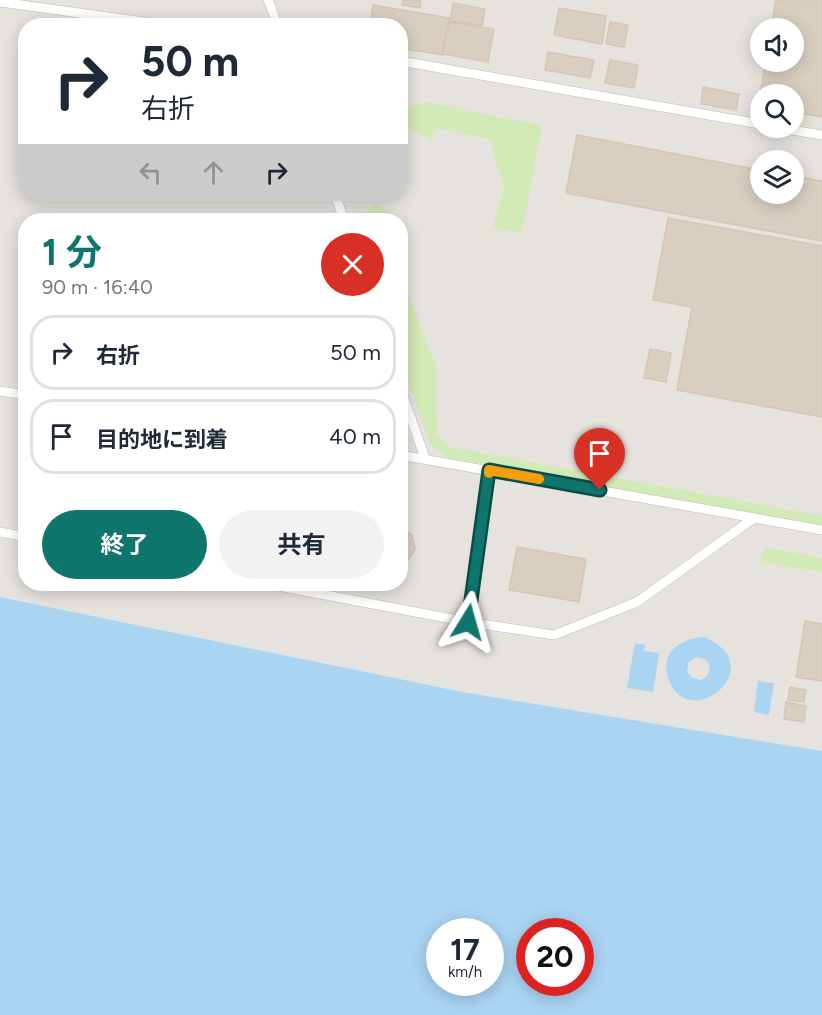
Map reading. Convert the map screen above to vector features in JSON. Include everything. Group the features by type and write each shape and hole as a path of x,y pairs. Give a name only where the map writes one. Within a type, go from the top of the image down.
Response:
{"lane":[{"path":"268,0 275,18"},
{"path":"0,2 115,18"},
{"path":"408,62 750,122"},
{"path":"804,132 822,135"},
{"path":"0,391 18,394"},
{"path":"408,410 425,458"},
{"path":"408,456 822,530"},
{"path":"468,622 489,470"},
{"path":"305,591 468,622 554,635 637,602 754,518"},
{"path":"0,532 18,535"}],"shaded area":[{"path":"0,0 822,0 822,751 463,692 0,597"}],"green space":[{"path":"425,102 542,126 522,232 493,228 504,186 493,153 492,139 437,128 431,141 408,127 408,109"},
{"path":"375,204 390,213 365,213"},
{"path":"408,293 436,365 437,434 449,447 822,516 822,526 448,458 431,446 408,380"},
{"path":"765,547 822,558 822,572 760,562"}],"water":[{"path":"0,597 463,692 822,751 822,1015 0,1015"},
{"path":"704,637 723,650 731,664 728,678 719,690 706,698 691,700 678,694 668,677 666,668 667,660 675,648 696,638","holes":["696,657 705,659 710,666 708,675 701,680 692,678 687,671 689,662"]},
{"path":"635,643 645,645 644,651 659,653 653,692 627,688"},
{"path":"758,681 774,683 769,715 754,712"}],"building":[{"path":"403,0 421,1 420,8 402,5"},
{"path":"776,0 822,0 822,117 804,114 804,84 762,84 764,72 804,72 804,18 773,18"},
{"path":"453,3 485,9 482,26 450,21"},
{"path":"373,5 449,18 442,55 408,49 408,18 371,18"},
{"path":"559,8 606,16 602,44 554,35"},
{"path":"449,22 494,29 488,62 443,54"},
{"path":"610,22 628,25 624,47 606,44"},
{"path":"548,52 594,60 590,78 545,70"},
{"path":"610,60 638,65 634,88 605,83"},
{"path":"703,87 739,94 736,110 701,104"},
{"path":"577,135 750,168 750,204 804,204 804,178 822,181 822,241 566,193"},
{"path":"668,218 822,246 822,417 677,390 692,307 653,300"},
{"path":"650,349 671,353 666,382 644,378"},
{"path":"408,532 412,535 415,549 408,560"},
{"path":"517,547 586,559 579,602 509,590"},
{"path":"805,621 822,624 822,681 796,677"},
{"path":"790,687 806,690 804,702 788,700"},
{"path":"786,702 806,706 804,722 784,719"}],"slow traffic":[{"path":"489,473 489,470 539,479"}],"route":[{"path":"468,622 489,470 600,490"}]}
